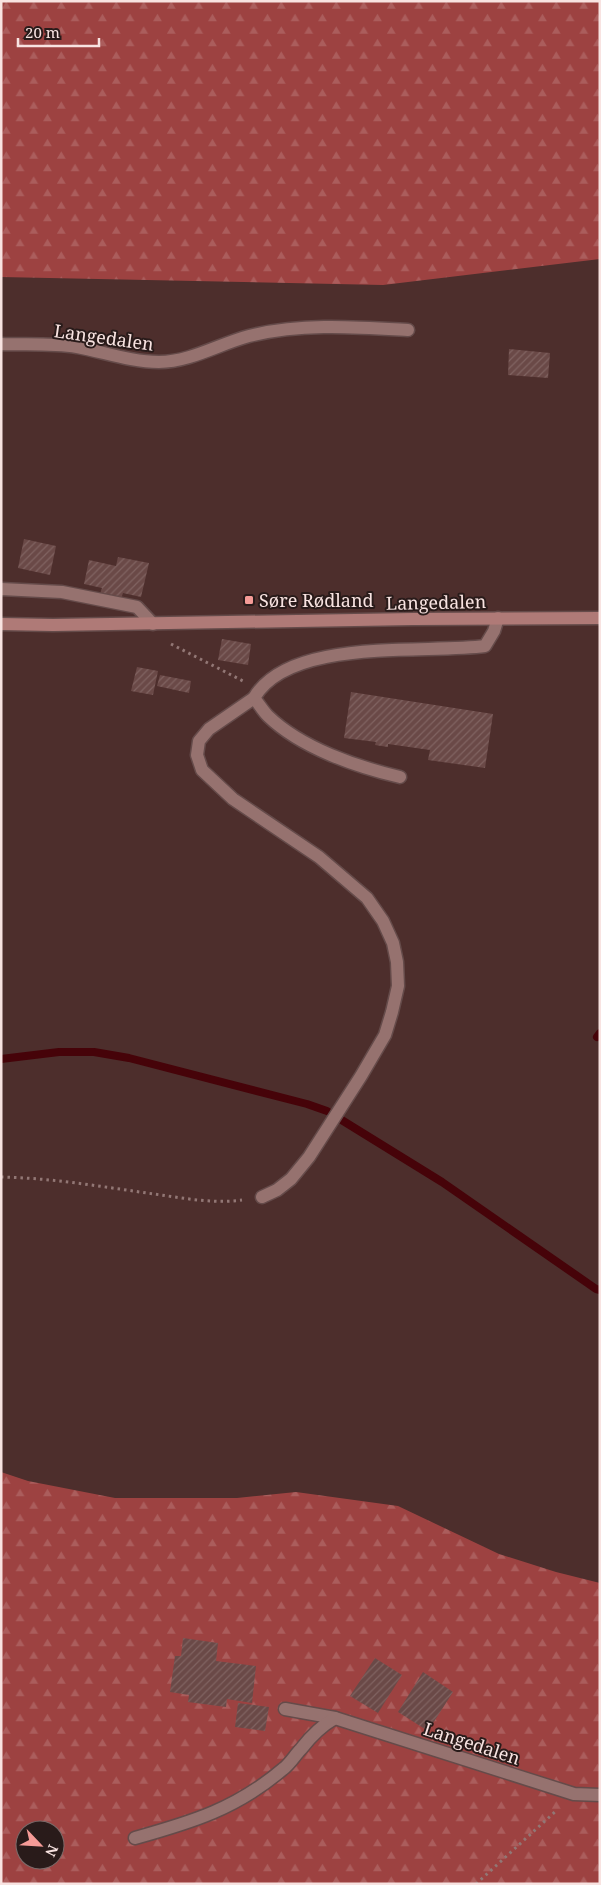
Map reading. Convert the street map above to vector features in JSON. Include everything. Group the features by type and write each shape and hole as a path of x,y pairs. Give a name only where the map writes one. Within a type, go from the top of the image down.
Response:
{"main road":[{"name":"Langedalen","path":"1,624 153,624 600,618"}],"lane":[{"name":"Langedalen","path":"1,344 59,345 144,361 160,362 184,359 248,336 282,329 352,327 408,330"},
{"path":"1,590 62,592 128,605 138,608 153,624"},
{"path":"262,1197 277,1190 291,1179 309,1157 385,1035 398,986 397,962 393,943 367,898 319,858 233,799 202,770 197,755 199,741 209,728 257,693 276,674 308,660 415,648 470,648 486,646 498,618"},
{"path":"257,693 267,716 312,746 351,763 400,777"},
{"name":"Langedalen","path":"284,1709 335,1718 574,1794 600,1795"},
{"path":"135,1838 191,1822 228,1807 261,1787 285,1768 322,1725 335,1718"}],"path":[{"path":"153,624 163,640 257,693"},
{"path":"1,1177 90,1185 212,1202 262,1197"},
{"path":"476,1884 574,1794"}],"green space":[{"path":"1,1 600,1 600,259 383,285 1,277"},
{"path":"1,1472 28,1481 115,1498 237,1498 296,1492 398,1506 499,1554 556,1572 600,1583 600,1884 1,1884"}],"building":[{"path":"509,349 550,353 548,378 508,375"},
{"path":"24,539 56,546 50,575 18,568"},
{"path":"118,557 149,563 141,597 123,593 121,599 100,594 102,588 84,584 89,560 116,566"},
{"path":"222,639 251,644 248,665 218,660"},
{"path":"137,667 158,671 153,695 131,691"},
{"path":"160,675 191,681 189,693 157,686"},
{"path":"351,692 493,714 485,768 428,760 430,750 388,744 388,747 375,745 376,742 344,738"},
{"path":"183,1638 218,1643 216,1661 256,1666 252,1703 227,1699 226,1707 188,1702 189,1695 170,1692 175,1656 181,1656"},
{"path":"375,1658 402,1675 378,1713 350,1696"},
{"path":"423,1672 453,1692 428,1731 398,1712"},
{"path":"238,1703 269,1707 265,1731 235,1727"}],"waterway":[{"path":"597,1037 600,1033"},
{"path":"1,1059 59,1052 94,1052 129,1058 307,1104 327,1111"},
{"path":"340,1119 442,1182 600,1290"}],"place":[{"name":"Søre Rødland","path":"249,600"}]}
